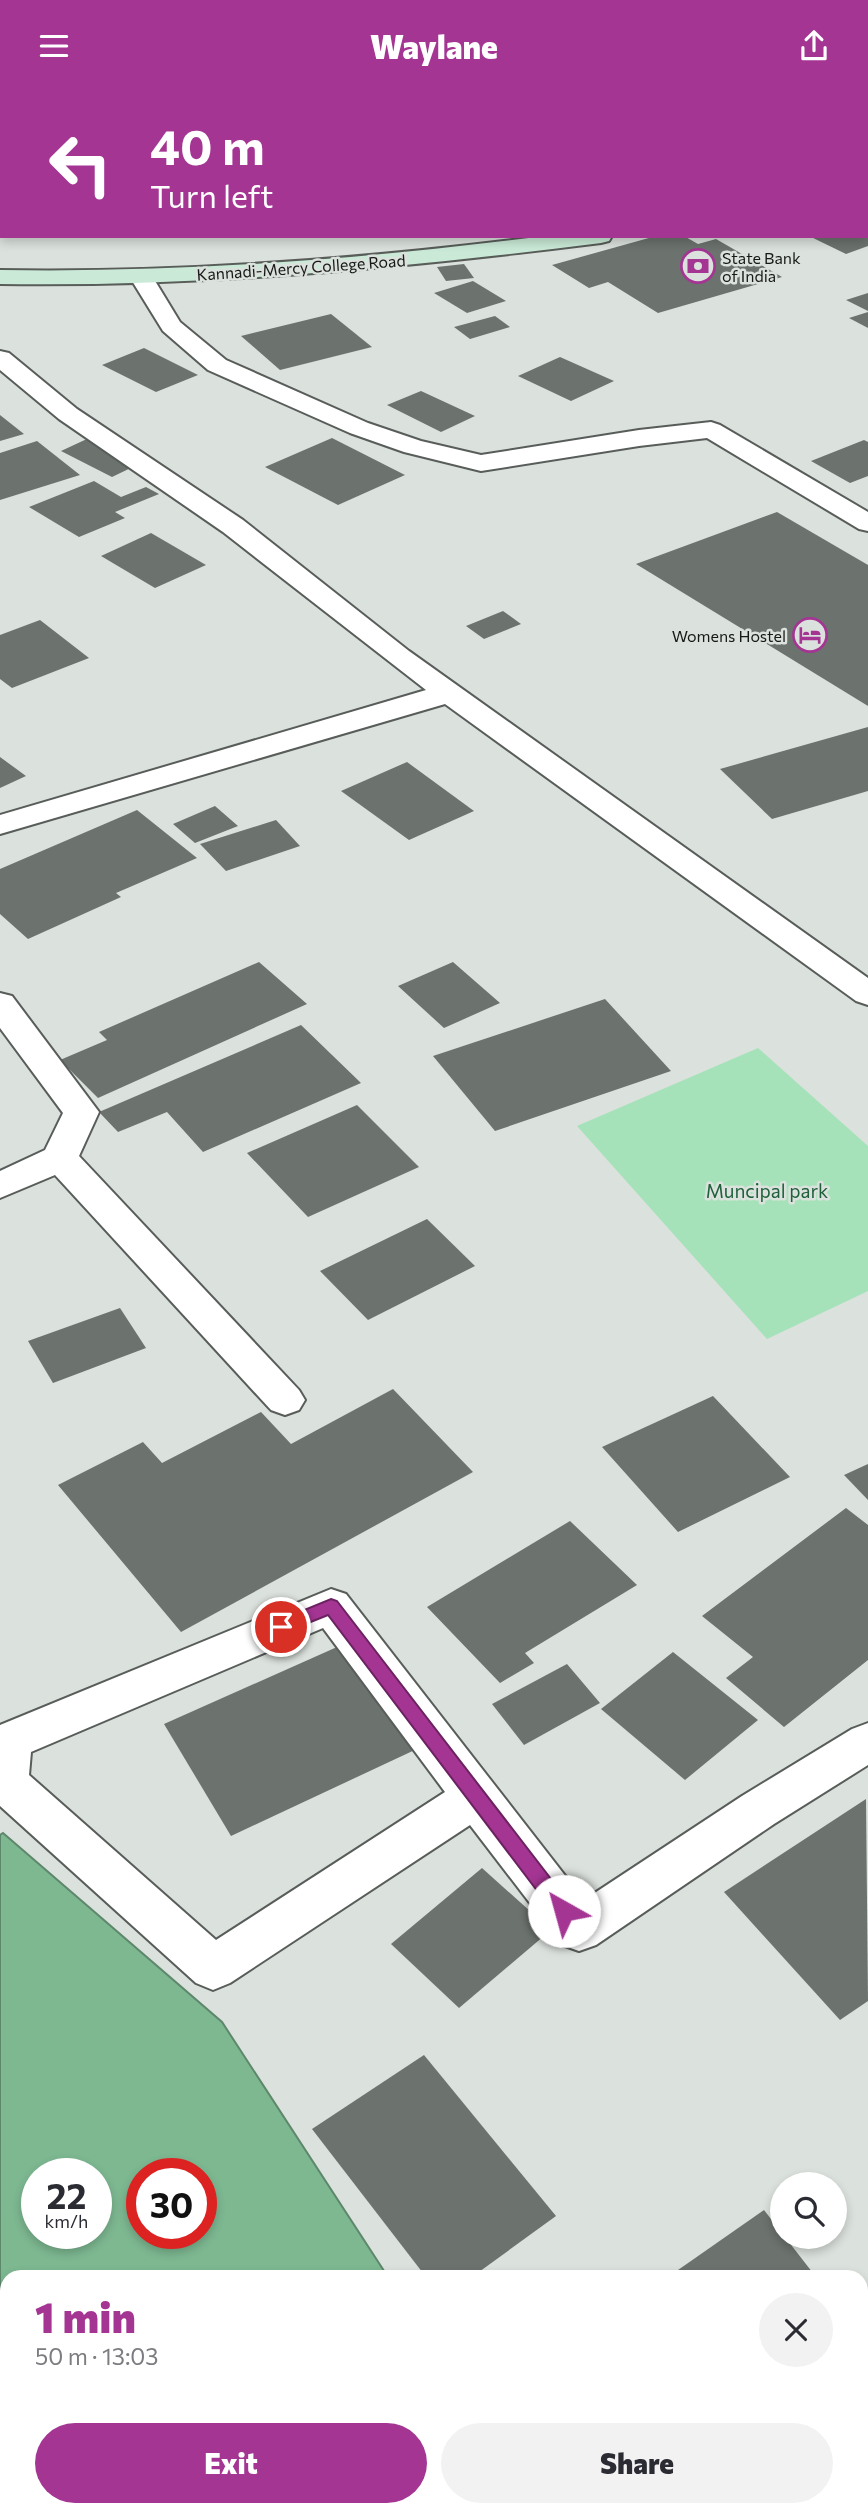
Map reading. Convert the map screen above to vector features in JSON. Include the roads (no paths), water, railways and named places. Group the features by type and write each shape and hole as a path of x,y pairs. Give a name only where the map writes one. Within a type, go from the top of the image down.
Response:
{"main road":[{"name":"Kannadi-Mercy College Road","path":"0,277 222,274 442,256 585,238"}],"street":[{"path":"141,276 172,326 217,365 359,428 413,447 481,463 639,438 711,431 868,523"},
{"path":"0,358 68,414 233,527 388,649 868,994"},
{"path":"0,825 449,692"},
{"path":"0,1004 81,1112 60,1158 0,1187"},
{"path":"60,1158 285,1400"},
{"path":"475,1797 213,1968 2,1784 10,1741 331,1606 579,1930 758,1810 868,1742"}],"place":[{"name":"State Bank of India","path":"698,266"},
{"name":"Womens Hostel","path":"810,635"}],"park label":[{"name":"Muncipal park","path":"767,1190"}]}
